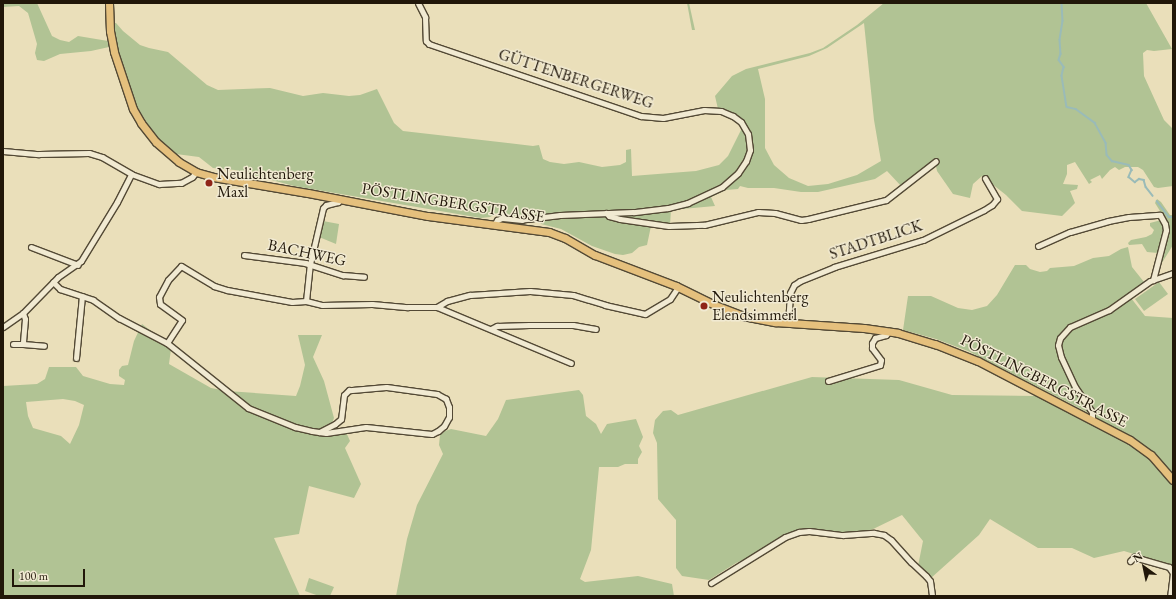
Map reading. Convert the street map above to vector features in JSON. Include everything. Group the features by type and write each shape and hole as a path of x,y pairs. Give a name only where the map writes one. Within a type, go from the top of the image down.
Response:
{"main road":[{"name":"PÖSTLINGBERGSTRASSE","path":"109,3 110,36 133,109 141,123 156,142 180,162 196,172 213,177 428,216 554,234 595,255 678,287 715,306 743,316 788,322 847,326 889,331 934,344 965,356 1130,440 1144,449 1173,480"}],"street":[{"name":"GÜTTENBERGERWEG","path":"418,3 423,12 426,23 426,41 434,46 641,116 663,118 714,110 732,116 744,125 750,139 748,156 738,173 722,187 696,200 673,207 522,220 502,218 497,220 494,225"},
{"path":"3,151 39,154 89,153 102,157 131,174 154,183 167,184 185,181 196,172"},
{"path":"606,213 611,217 620,219 669,226 704,225 758,212 775,213 801,220 808,219 886,200 936,161"},
{"path":"3,327 23,313 61,275 78,265 86,255 131,174"},
{"name":"STADTBLICK","path":"788,322 791,290 800,281 834,267 923,240 992,205 997,199 985,178"},
{"path":"306,301 310,264 323,208 326,204 337,203 340,199"},
{"path":"1038,246 1070,232 1108,221 1129,217 1160,215 1165,224 1165,233 1153,273 1153,280"},
{"path":"31,247 78,265"},
{"name":"BACHWEG","path":"244,254 310,264 343,275 364,276"},
{"path":"167,343 182,320 160,304 159,297 168,280 181,266 214,286 227,290 292,302 306,301 322,305 372,304 408,307 437,307 571,363"},
{"path":"1092,420 1092,412 1061,357 1058,345 1060,338 1070,327 1109,310 1153,280 1173,273"},
{"path":"53,282 60,289 93,300 119,318 167,343 248,408 295,427 319,432 330,433 366,427 432,434 444,426 449,416 449,407 446,399 437,394 386,387 349,390 344,395 341,418 335,424 319,432"},
{"path":"437,307 447,301 470,295 530,291 573,295 616,308 646,314 670,299 678,287"},
{"path":"76,358 82,296"},
{"path":"23,313 25,319 23,344"},
{"path":"491,329 497,326 529,325 573,325 596,329"},
{"path":"828,381 880,364 881,360 872,348 872,343 875,338 886,335 889,331"},
{"path":"13,344 44,346"},
{"path":"711,583 778,541 799,532 809,531 843,535 874,533 884,535 892,540 910,562 926,576 930,581 932,596"},
{"path":"1130,561 1134,557 1169,567 1173,573 1170,596"}],"green space":[{"path":"3,3 37,3 52,36 69,42 78,36 108,41 109,47 91,51 60,54 44,61 37,60 35,53 37,44 28,13 19,6 3,7"},
{"path":"687,3 689,3 695,30 692,30"},
{"path":"884,3 1146,3 1172,49 1154,51 1147,50 1143,53 1144,76 1164,120 1173,129 1173,186 1158,188 1154,187 1143,170 1138,167 1125,167 1119,170 1115,167 1102,179 1100,175 1090,180 1092,182 1089,184 1075,162 1067,165 1067,174 1063,184 1078,185 1077,189 1070,191 1075,203 1062,216 1022,211 1006,195 982,176 973,184 970,198 953,194 937,171 936,166 931,162 902,187 887,171 875,179 818,192 801,192 774,188 748,188 740,186 738,189 726,190 711,197 715,206 671,210 670,225 651,226 647,245 639,247 632,253 623,255 615,254 592,246 561,229 541,224 539,219 514,217 501,211 490,217 481,218 294,186 235,170 213,168 199,157 176,154 155,136 136,105 116,50 114,32 114,23 116,23 140,45 168,52 207,85 218,90 270,88 303,96 323,93 349,96 360,95 377,89 394,123 403,131 533,146 539,145 543,159 550,162 564,164 579,162 602,167 620,165 626,162 626,150 631,149 632,176 696,171 719,165 728,156 745,122 732,114 718,109 715,96 732,76 746,69 810,53 823,48 857,25","holes":["864,23 874,120 881,161 857,175 828,184 808,186 789,178 774,165 765,148 765,99 758,69 809,56 827,48"]},
{"path":"1157,199 1161,202 1170,215 1173,215 1173,245 1158,267 1158,253 1147,252 1142,244 1129,245 1128,243 1131,240 1146,237 1152,234 1154,230 1150,226 1150,223 1165,219 1155,203"},
{"path":"323,221 339,224 336,244 319,237"},
{"path":"1128,247 1132,267 1144,282 1114,305 1069,325 1056,341 1056,345 1089,413 968,351 936,339 903,330 908,296 931,296 958,308 972,310 987,306 997,295 1015,265 1026,265 1030,269 1040,272 1047,271 1050,268 1074,266 1093,258 1109,256"},
{"path":"1159,282 1168,294 1144,311 1135,299"},
{"path":"1131,298 1145,316 1173,318 1173,566 1124,551 1094,558 1072,548 1038,548 990,519 979,535 931,578 918,566 923,541 902,515 867,532 841,534 796,531 756,554 736,563 709,580 682,576 676,568 676,520 658,499 657,443 653,433 655,420 663,411 671,410 678,415 812,377 899,380 952,395 1036,396 1128,443 1142,453 1147,449 1098,420 1077,385 1061,349 1060,341 1071,328 1116,308"},
{"path":"142,324 167,343 171,349 169,364 211,388 227,391 296,396 305,365 298,335 322,335 313,357 324,381 334,418 332,423 324,426 324,437 346,432 350,441 345,448 361,484 354,498 309,486 299,534 274,538 300,596 3,596 3,386 37,384 45,379 49,367 76,367 83,376 110,384 124,385 125,380 119,376 119,370 122,366 128,365 134,341","holes":["63,399 75,401 84,405 79,425 70,444 61,436 33,428 28,416 26,402"]},
{"path":"579,390 583,395 586,416 596,424 601,434 607,424 636,419 643,437 639,446 642,452 638,459 638,464 625,464 618,467 599,467 591,550 580,579 585,582 638,576 672,584 674,596 396,596 407,539 417,505 443,454 439,445 440,435 451,429 486,436 498,419 506,400"},
{"path":"309,578 334,587 330,596 319,596 305,591"}],"waterway":[{"path":"1062,3 1063,21 1060,40 1061,54 1059,60 1064,67 1062,76 1067,107 1076,109 1095,123 1106,143 1107,155 1112,161 1129,165 1132,170 1129,177 1135,182 1139,179 1144,180 1146,187 1153,196"},
{"path":"1157,201 1169,217 1173,217"}],"place":[{"name":"Neulichtenberg Maxl","path":"209,183"},
{"name":"Neulichtenberg Elendsimmerl","path":"704,306"}]}
